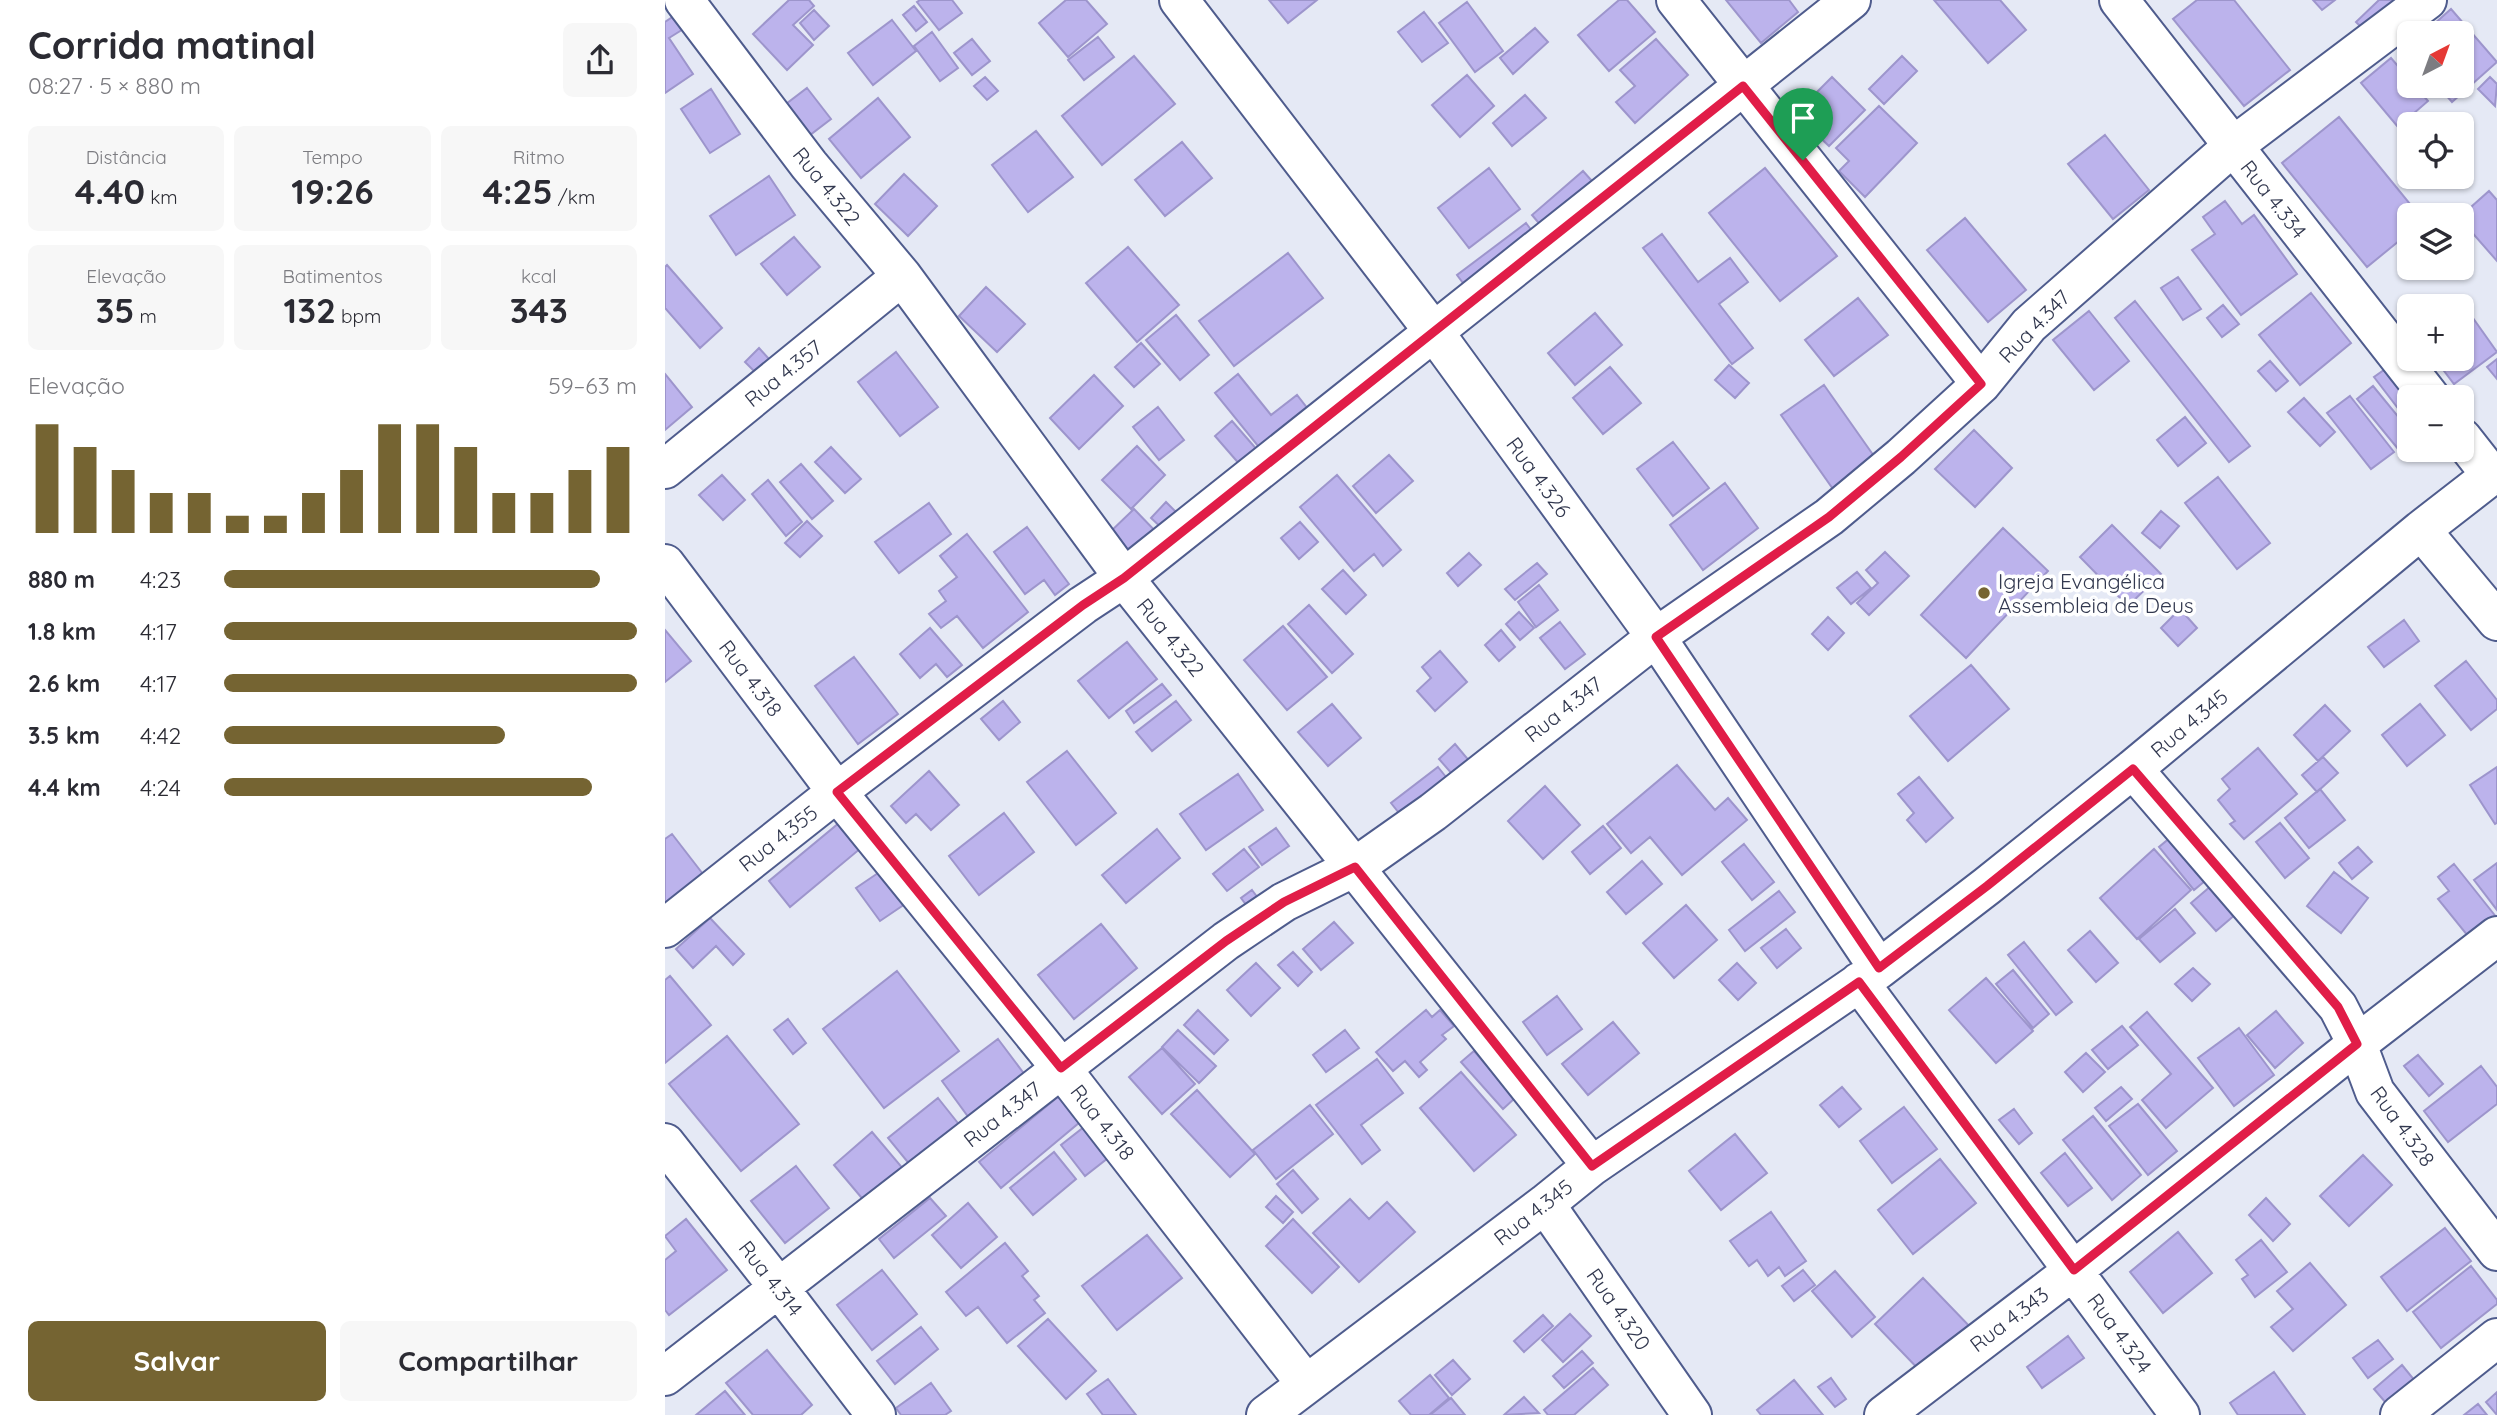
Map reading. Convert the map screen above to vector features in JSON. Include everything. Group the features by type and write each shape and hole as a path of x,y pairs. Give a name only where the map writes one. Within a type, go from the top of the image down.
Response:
{"street":[{"name":"Rua 4.322","path":"684,0 809,166 902,276 1124,578 1592,1166"},
{"name":"Rua 4.326","path":"1179,0 1434,332 1656,637 1869,975"},
{"path":"1676,0 1981,384"},
{"name":"Rua 4.355","path":"665,928 837,792 1083,605 1124,578 1851,0"},
{"name":"Rua 4.334","path":"2119,0 2421,385"},
{"name":"Rua 4.347","path":"665,1376 1226,941 1284,902 1355,867 1469,785 1656,637 1829,517 1901,457 1981,384 2029,325 2232,146 2427,0"},
{"name":"Rua 4.357","path":"665,469 902,276"},
{"path":"2474,451 2494,473"},
{"name":"Rua 4.345","path":"1266,1415 1592,1166 1869,975 1987,886 2133,769 2420,530 2494,473"},
{"path":"2420,530 2497,621"},
{"name":"Rua 4.318","path":"665,564 837,792 1061,1068 1306,1384"},
{"name":"Rua 4.328","path":"2133,769 2338,1007 2357,1044 2375,1092 2497,1251"},
{"name":"Rua 4.343","path":"1884,1415 2074,1270 2497,936"},
{"name":"Rua 4.324","path":"1869,975 2074,1270 2180,1415"},
{"name":"Rua 4.314","path":"665,1143 876,1415"},
{"name":"Rua 4.320","path":"1545,1204 1692,1415"},
{"path":"2400,1415 2497,1338"}],"building":[{"path":"789,0 809,0 814,6 793,25 813,45 787,70 753,34"},
{"path":"952,0 962,13 939,30 917,2"},
{"path":"1066,0 1086,0 1107,24 1068,57 1039,23"},
{"path":"1269,0 1317,0 1288,23"},
{"path":"1619,0 1627,0 1655,32 1609,71 1578,35"},
{"path":"1726,0 1789,0 1798,12 1761,43"},
{"path":"1934,0 2000,0 2026,30 1988,63"},
{"path":"2197,0 2234,0 2290,70 2244,106 2173,19"},
{"path":"2313,0 2335,0 2322,10"},
{"path":"2379,0 2407,0 2372,38 2356,22"},
{"path":"1467,2 1503,51 1475,72 1439,23"},
{"path":"914,6 927,22 916,31 903,15"},
{"path":"2451,9 2461,21 2438,21"},
{"path":"814,10 829,26 814,40 800,23"},
{"path":"1424,12 1448,43 1422,62 1398,32"},
{"path":"677,14 685,28 669,38 693,74 665,93 665,22"},
{"path":"892,20 916,51 873,85 848,53"},
{"path":"1535,28 1548,42 1513,74 1500,58"},
{"path":"932,32 958,68 940,81 914,46"},
{"path":"1098,37 1114,57 1084,80 1068,60"},
{"path":"2475,37 2497,62 2475,82"},
{"path":"972,39 990,61 972,75 954,53"},
{"path":"1656,39 1688,75 1635,123 1616,102 1635,86 1620,70"},
{"path":"1134,56 1175,104 1102,165 1062,116"},
{"path":"1902,56 1917,71 1884,104 1869,89"},
{"path":"2391,58 2397,65 2397,98 2425,98 2428,101 2415,112 2397,112 2397,126 2361,83"},
{"path":"1467,75 1494,106 1460,137 1432,105"},
{"path":"985,77 998,91 987,100 974,86"},
{"path":"1832,77 1865,110 1829,146 1795,114"},
{"path":"2490,77 2497,84 2495,106 2478,89"},
{"path":"807,88 831,119 810,135 786,104"},
{"path":"711,89 740,134 710,153 681,109"},
{"path":"1525,95 1546,118 1512,146 1493,123"},
{"path":"878,98 910,137 861,178 829,139"},
{"path":"1879,106 1917,143 1865,197 1839,171 1849,161 1836,148"},
{"path":"2339,117 2409,203 2397,203 2397,243 2367,267 2282,163"},
{"path":"1036,131 1073,177 1028,212 992,165"},
{"path":"2105,135 2149,190 2113,219 2068,164"},
{"path":"1182,142 1212,178 1165,216 1135,180"},
{"path":"1489,168 1520,209 1469,248 1438,208"},
{"path":"1765,168 1837,256 1780,301 1709,213"},
{"path":"1583,171 1600,190 1549,235 1532,215"},
{"path":"904,174 937,206 908,236 875,204"},
{"path":"769,176 795,215 736,255 710,216"},
{"path":"2489,191 2497,200 2497,261 2474,235 2474,204"},
{"path":"2225,201 2242,224 2254,215 2297,274 2241,315 2192,250 2215,234 2203,217"},
{"path":"1965,218 2026,290 1988,322 1927,250"},
{"path":"1526,223 1541,243 1472,295 1457,275"},
{"path":"1662,234 1698,282 1730,258 1748,282 1719,304 1753,348 1732,364 1643,248"},
{"path":"794,237 820,267 787,295 761,264"},
{"path":"1128,247 1179,305 1137,342 1086,283"},
{"path":"1288,253 1323,298 1234,366 1199,321"},
{"path":"667,265 722,328 700,348 665,308"},
{"path":"2178,277 2201,309 2183,320 2161,288"},
{"path":"986,287 1025,324 997,352 959,316"},
{"path":"2311,293 2351,343 2300,385 2259,335"},
{"path":"1858,298 1888,335 1834,376 1805,340"},
{"path":"2135,301 2250,446 2229,462 2115,318"},
{"path":"2223,305 2239,324 2222,337 2207,318"},
{"path":"2089,311 2129,361 2094,390 2053,340"},
{"path":"1595,313 1622,345 1575,385 1548,353"},
{"path":"1176,315 1209,355 1180,380 1146,340"},
{"path":"2474,319 2497,352 2474,369"},
{"path":"1141,343 1160,364 1134,387 1115,367"},
{"path":"759,348 769,359 756,373 745,362"},
{"path":"896,352 938,407 900,436 858,382"},
{"path":"2497,359 2497,379 2487,367"},
{"path":"2270,361 2288,381 2276,391 2258,371"},
{"path":"1729,365 1749,383 1735,398 1715,380"},
{"path":"2391,365 2403,385 2397,385 2397,407 2374,377"},
{"path":"1610,367 1641,403 1603,434 1573,398"},
{"path":"2444,371 2471,371 2454,384"},
{"path":"665,374 692,407 665,430"},
{"path":"1238,374 1271,415 1297,395 1315,418 1267,457 1215,393"},
{"path":"1094,375 1123,406 1079,449 1050,418"},
{"path":"1824,385 1876,459 1833,489 1781,415"},
{"path":"2373,386 2397,415 2397,448 2357,399"},
{"path":"2350,396 2394,452 2371,469 2327,413"},
{"path":"2304,398 2335,432 2320,446 2288,412"},
{"path":"1158,407 1184,440 1159,460 1133,427"},
{"path":"2185,417 2206,443 2178,466 2157,440"},
{"path":"1232,421 1265,459 1248,474 1215,436"},
{"path":"1974,430 2012,468 1975,507 1935,469"},
{"path":"1673,442 1709,488 1673,516 1637,469"},
{"path":"1137,446 1165,475 1131,509 1102,480"},
{"path":"831,447 861,479 845,493 815,462"},
{"path":"1389,455 1413,481 1376,513 1353,486"},
{"path":"801,464 833,501 812,519 780,482"},
{"path":"722,475 745,500 723,520 699,495"},
{"path":"1337,475 1401,550 1383,566 1374,554 1354,571 1300,507"},
{"path":"2218,477 2270,543 2237,569 2185,503"},
{"path":"768,480 802,522 786,536 752,494"},
{"path":"1725,483 1758,528 1703,570 1670,525"},
{"path":"1166,502 1179,515 1164,530 1151,518"},
{"path":"929,503 951,534 899,573 875,542"},
{"path":"1134,509 1160,536 1136,560 1109,533"},
{"path":"2161,511 2179,526 2160,548 2142,533"},
{"path":"807,521 822,536 800,557 785,543"},
{"path":"1300,522 1318,542 1299,559 1281,538"},
{"path":"2112,525 2161,574 2128,606 2080,557"},
{"path":"1027,527 1069,584 1055,595 1044,580 1025,594 994,552"},
{"name":"Igreja Evangélica Assembleia de Deus","path":"2003,528 2048,571 1966,658 1921,615"},
{"path":"967,534 1028,612 983,648 957,616 941,628 929,614 946,601 939,591 957,577 940,556"},
{"path":"1885,552 1909,576 1869,615 1857,603 1878,583 1866,570"},
{"path":"1469,553 1481,565 1458,586 1447,573"},
{"path":"1537,563 1547,574 1515,600 1505,589"},
{"path":"1343,570 1366,595 1346,614 1322,589"},
{"path":"1857,572 1871,588 1851,604 1837,588"},
{"path":"1539,585 1558,610 1536,627 1518,602"},
{"path":"1309,605 1353,654 1332,673 1288,624"},
{"path":"2180,609 2197,628 2178,646 2161,628"},
{"path":"1519,612 1534,628 1520,640 1506,624"},
{"path":"1828,617 1844,633 1828,650 1812,634"},
{"path":"2404,620 2419,641 2384,667 2368,647"},
{"path":"1560,622 1585,654 1565,669 1540,638"},
{"path":"1283,626 1327,677 1287,710 1244,660"},
{"path":"930,628 962,665 947,677 936,664 920,678 900,654"},
{"path":"665,630 691,661 665,682"},
{"path":"1501,630 1515,647 1499,661 1485,645"},
{"path":"1127,642 1157,679 1109,718 1078,681"},
{"path":"1440,651 1467,682 1435,711 1417,691 1431,678 1422,667"},
{"path":"854,657 898,714 858,744 815,686"},
{"path":"2466,661 2497,700 2497,709 2471,730 2435,686"},
{"path":"1971,665 2009,709 1948,761 1910,716"},
{"path":"1162,684 1171,695 1134,723 1126,711"},
{"path":"1003,701 1020,722 999,740 981,719"},
{"path":"1176,701 1191,720 1152,751 1136,732"},
{"path":"1332,704 1361,738 1328,766 1298,732"},
{"path":"2420,704 2445,735 2407,766 2382,735"},
{"path":"2325,705 2350,731 2318,761 2294,735"},
{"path":"1455,744 1476,769 1460,783 1439,759"},
{"path":"2258,748 2297,794 2244,839 2230,824 2235,821 2218,800 2230,789 2222,779"},
{"path":"1067,751 1116,813 1076,845 1027,782"},
{"path":"2323,757 2338,773 2317,792 2302,775"},
{"path":"1677,765 1715,810 1728,798 1747,820 1682,875 1650,837 1631,853 1607,824"},
{"path":"1438,767 1454,787 1407,823 1391,803"},
{"path":"2497,767 2497,823 2495,824 2470,785"},
{"path":"929,771 959,805 931,830 916,814 906,823 891,806"},
{"path":"1238,774 1263,810 1206,850 1180,814"},
{"path":"1919,777 1953,818 1926,842 1907,820 1914,813 1898,794"},
{"path":"1545,786 1580,825 1543,859 1508,821"},
{"path":"2320,789 2345,820 2309,848 2285,818"},
{"path":"1004,813 1034,852 979,895 949,856"},
{"path":"839,823 861,848 790,907 769,881"},
{"path":"2280,823 2309,858 2285,878 2256,842"},
{"path":"1603,826 1621,848 1590,874 1572,852"},
{"path":"1276,828 1289,846 1262,865 1249,847"},
{"path":"1157,829 1180,858 1126,903 1102,875"},
{"path":"2177,832 2212,875 2194,890 2159,847"},
{"path":"672,834 706,878 665,909 665,839"},
{"path":"1744,844 1774,882 1752,900 1722,862"},
{"path":"2358,847 2372,862 2352,879 2339,863"},
{"path":"1244,849 1259,867 1227,891 1213,874"},
{"path":"2154,849 2191,890 2137,939 2100,898"},
{"path":"1642,861 1662,884 1626,914 1607,892"},
{"path":"2497,863 2497,910 2474,880"},
{"path":"2454,864 2497,918 2472,941 2438,899 2449,891 2438,877"},
{"path":"881,871 905,904 880,921 856,888"},
{"path":"2334,872 2368,898 2341,933 2307,906"},
{"path":"2218,880 2243,908 2216,931 2191,903"},
{"path":"1252,890 1264,906 1253,914 1241,898"},
{"path":"1779,891 1795,912 1745,951 1729,930"},
{"path":"1686,905 1717,940 1674,978 1643,943"},
{"path":"2175,909 2195,933 2160,962 2139,939"},
{"path":"710,918 744,954 733,965 716,946 693,968 676,949"},
{"path":"1334,922 1353,943 1321,970 1303,949"},
{"path":"1101,924 1137,968 1074,1019 1038,975"},
{"path":"1786,929 1801,948 1777,968 1761,948"},
{"path":"2090,931 2118,963 2096,982 2068,950"},
{"path":"2024,942 2072,1002 2056,1015 2008,955"},
{"path":"1293,952 1312,972 1298,986 1278,965"},
{"path":"1256,963 1280,988 1251,1016 1227,990"},
{"path":"1737,963 1756,983 1738,1000 1719,980"},
{"path":"2193,968 2210,984 2192,1001 2175,984"},
{"path":"2013,970 2049,1014 2033,1028 1996,984"},
{"path":"897,971 959,1051 884,1108 823,1029"},
{"path":"670,976 711,1025 665,1063 665,980"},
{"path":"1986,978 2033,1031 1996,1063 1949,1010"},
{"path":"1557,996 1582,1029 1547,1055 1523,1022"},
{"path":"1198,1010 1228,1040 1214,1054 1184,1025"},
{"path":"1426,1010 1432,1017 1440,1010 1454,1026 1442,1035 1446,1039 1420,1062 1427,1070 1419,1077 1405,1061 1393,1071 1376,1052"},
{"path":"2276,1011 2303,1043 2275,1068 2247,1035"},
{"path":"2147,1012 2213,1088 2166,1128 2142,1100 2171,1074 2130,1027"},
{"path":"788,1019 806,1043 793,1054 774,1030"},
{"path":"1613,1022 1639,1053 1588,1095 1562,1064"},
{"path":"2122,1026 2138,1045 2108,1069 2092,1050"},
{"path":"2239,1028 2274,1075 2234,1106 2198,1058"},
{"path":"1178,1030 1216,1066 1199,1083 1162,1047"},
{"path":"1345,1030 1359,1048 1326,1072 1313,1055"},
{"path":"727,1036 799,1124 741,1171 669,1084"},
{"path":"998,1039 1028,1079 972,1122 942,1081"},
{"path":"1162,1048 1195,1084 1162,1114 1129,1077"},
{"path":"1474,1051 1515,1098 1503,1109 1461,1062"},
{"path":"2086,1053 2105,1072 2083,1092 2065,1072"},
{"path":"2418,1055 2443,1084 2429,1096 2404,1066"},
{"path":"1377,1059 1403,1093 1361,1125 1380,1150 1362,1164 1316,1105"},
{"path":"2481,1066 2497,1087 2497,1104 2448,1142 2424,1111"},
{"path":"1461,1072 1516,1135 1474,1171 1420,1108"},
{"path":"1842,1087 1861,1109 1839,1127 1820,1105"},
{"path":"2121,1087 2132,1099 2106,1121 2095,1108"},
{"path":"1197,1090 1255,1154 1230,1177 1171,1114"},
{"path":"1059,1096 1080,1122 1001,1188 979,1162"},
{"path":"938,1098 961,1127 911,1166 888,1138"},
{"path":"2138,1104 2177,1151 2148,1175 2109,1126"},
{"path":"1310,1105 1333,1134 1276,1179 1253,1150"},
{"path":"1904,1107 1937,1149 1892,1183 1860,1141"},
{"path":"2014,1109 2032,1133 2019,1144 1999,1120"},
{"path":"2093,1116 2141,1175 2112,1200 2063,1140"},
{"path":"1084,1127 1108,1158 1085,1176 1061,1145"},
{"path":"872,1132 905,1171 866,1203 834,1165"},
{"path":"1735,1134 1767,1173 1721,1210 1689,1171"},
{"path":"1054,1152 1076,1179 1033,1215 1010,1188"},
{"path":"2065,1153 2092,1188 2068,1206 2041,1173"},
{"path":"2363,1155 2392,1185 2349,1226 2320,1196"},
{"path":"1940,1159 1976,1203 1913,1254 1878,1210"},
{"path":"796,1166 829,1208 785,1243 751,1201"},
{"path":"1293,1170 1318,1199 1302,1213 1277,1184"},
{"path":"1276,1196 1293,1212 1283,1223 1266,1207"},
{"path":"930,1198 946,1216 894,1258 879,1239"},
{"path":"2266,1198 2290,1224 2273,1241 2249,1215"},
{"path":"1350,1199 1369,1219 1387,1202 1415,1232 1359,1282 1313,1233"},
{"path":"968,1203 997,1237 961,1268 932,1235"},
{"path":"1771,1212 1806,1261 1785,1276 1779,1267 1768,1276 1757,1260 1749,1266 1730,1241"},
{"path":"686,1219 727,1270 669,1315 665,1310 665,1260 676,1251 665,1236"},
{"path":"1293,1219 1339,1267 1312,1293 1266,1246"},
{"path":"2445,1228 2471,1261 2407,1311 2381,1277"},
{"path":"2178,1232 2212,1273 2163,1313 2130,1272"},
{"path":"1147,1235 1182,1278 1117,1330 1082,1286"},
{"path":"2261,1240 2287,1272 2255,1297 2242,1279 2248,1275 2236,1260"},
{"path":"1005,1243 1028,1271 1022,1276 1039,1296 1034,1300 1045,1313 1007,1343 978,1307 966,1316 946,1292"},
{"path":"2310,1263 2346,1305 2293,1351 2271,1327 2293,1309 2277,1291"},
{"path":"2471,1266 2497,1300 2497,1304 2441,1348 2413,1312"},
{"path":"882,1270 917,1314 872,1350 837,1305"},
{"path":"1803,1270 1815,1285 1794,1301 1782,1286"},
{"path":"1835,1271 1875,1317 1852,1337 1812,1291"},
{"path":"1923,1278 1975,1332 1927,1378 1875,1324"},
{"path":"1570,1314 1591,1336 1563,1362 1542,1340"},
{"path":"1543,1315 1553,1326 1524,1352 1514,1341"},
{"path":"1048,1319 1096,1371 1066,1399 1018,1346"},
{"path":"921,1327 938,1349 895,1384 877,1361"},
{"path":"2068,1336 2084,1358 2042,1388 2027,1367"},
{"path":"2378,1340 2393,1359 2368,1378 2353,1358"},
{"path":"767,1350 812,1405 801,1415 753,1415 726,1383"},
{"path":"1582,1351 1593,1363 1564,1388 1553,1376"},
{"path":"1453,1360 1470,1379 1452,1395 1435,1375"},
{"path":"2402,1365 2420,1387 2392,1410 2374,1389"},
{"path":"1593,1368 1608,1385 1574,1415 1548,1415 1544,1410"},
{"path":"2274,1372 2305,1415 2238,1415 2230,1403"},
{"path":"1430,1375 1449,1398 1429,1415 1411,1415 1399,1401"},
{"path":"1831,1378 1846,1399 1835,1407 1818,1387"},
{"path":"1108,1379 1136,1415 1103,1415 1087,1394"},
{"path":"1794,1380 1823,1415 1761,1415 1757,1410"},
{"path":"931,1383 951,1411 945,1415 901,1415 896,1408"},
{"path":"725,1391 745,1415 696,1415"},
{"path":"2497,1392 2497,1415 2486,1402"},
{"path":"1524,1397 1539,1413 1504,1415"},
{"path":"1451,1398 1465,1415 1430,1415"},
{"path":"2478,1404 2487,1415 2464,1415"}],"place":[{"name":"Igreja Evangélica Assembleia de Deus","path":"1984,593"}],"route":[{"path":"1743,86 1803,160 1981,384 1901,457 1829,517 1656,637 1879,968 2133,769 2338,1007 2357,1044 2074,1270 1859,982 1592,1166 1355,867 1284,902 1226,941 1061,1068 837,792 1083,605 1124,578 1743,86"}]}
